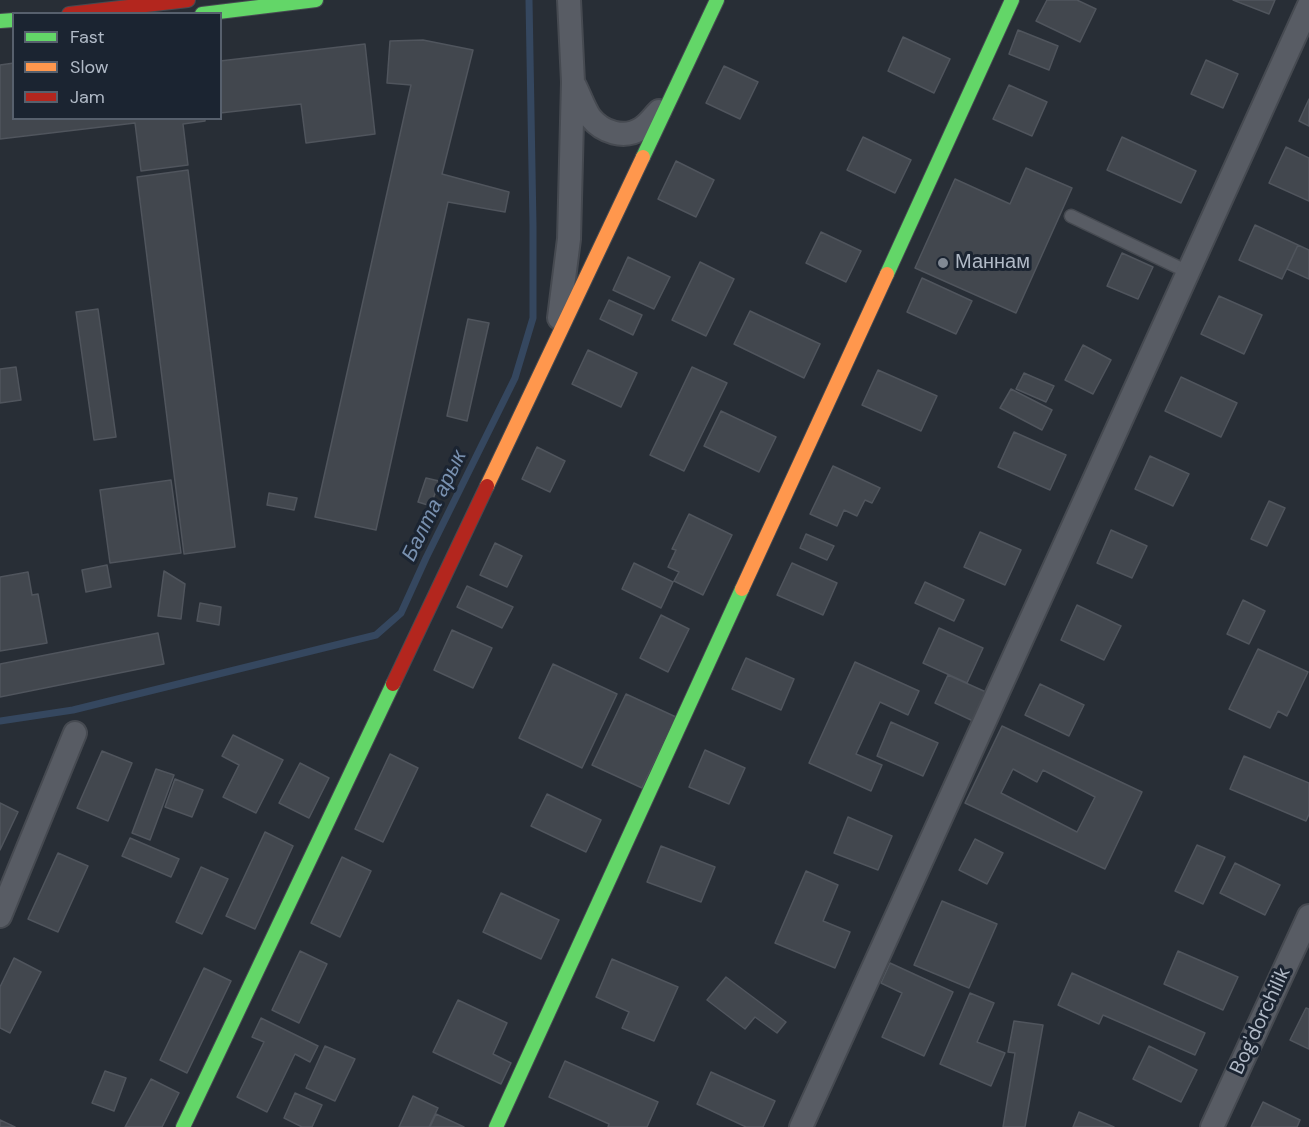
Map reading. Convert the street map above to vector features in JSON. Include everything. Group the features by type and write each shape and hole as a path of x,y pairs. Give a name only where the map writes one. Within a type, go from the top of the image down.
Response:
{"street":[{"path":"86,12 189,0"},
{"path":"218,12 316,0"},
{"path":"556,341 569,239 573,82 569,0"},
{"path":"183,1127 717,0"},
{"path":"496,1127 1012,0"},
{"path":"801,1127 1309,5"},
{"path":"573,82 589,116 600,127 615,133 632,134 643,128 668,102"},
{"path":"0,916 75,733"},
{"name":"Bog'dorchilik","path":"1212,1127 1309,916"}],"lane":[{"path":"1071,216 1188,272"}],"building":[{"path":"1047,0 1077,0 1096,9 1080,42 1036,21"},
{"path":"1233,0 1275,0 1269,14"},
{"path":"1018,30 1058,46 1049,70 1009,54"},
{"path":"903,37 950,59 934,93 888,71"},
{"path":"423,40 473,50 442,174 509,192 505,212 448,202 376,530 315,517 411,85 387,83 390,41"},
{"path":"365,44 375,134 306,143 301,104 222,113 222,61"},
{"path":"1206,60 1238,74 1223,108 1191,94"},
{"path":"12,63 12,120 205,120 183,124 188,165 141,171 135,123 0,139 0,65"},
{"path":"724,66 758,82 740,119 706,103"},
{"path":"1009,85 1047,102 1032,136 993,119"},
{"path":"1309,99 1309,126 1299,121"},
{"path":"863,137 911,160 895,193 847,170"},
{"path":"1122,137 1196,171 1181,203 1107,170"},
{"path":"1286,147 1309,158 1309,201 1269,183"},
{"path":"676,161 714,180 696,217 658,199"},
{"path":"1026,168 1072,188 1016,313 915,268 955,179 1010,204"},
{"path":"188,170 235,547 184,554 137,177"},
{"path":"1255,225 1298,245 1282,279 1239,260"},
{"path":"821,232 861,251 846,282 806,263"},
{"path":"1298,245 1309,250 1309,279 1287,269"},
{"path":"1122,253 1153,267 1138,299 1107,286"},
{"path":"628,257 670,277 654,309 613,290"},
{"path":"700,262 734,279 706,336 672,320"},
{"path":"922,278 972,301 956,334 907,312"},
{"path":"1219,296 1262,315 1244,354 1201,334"},
{"path":"609,300 642,315 633,335 600,319"},
{"path":"98,309 116,437 94,440 76,312"},
{"path":"750,311 820,344 804,378 734,344"},
{"path":"468,319 489,323 467,421 447,416"},
{"path":"1083,345 1111,360 1093,394 1065,380"},
{"path":"588,350 637,373 621,407 572,384"},
{"path":"16,367 21,400 0,403 0,369"},
{"path":"692,367 727,383 684,471 650,455"},
{"path":"878,370 937,396 921,431 862,405"},
{"path":"1024,373 1054,386 1046,402 1016,389"},
{"path":"1181,377 1237,403 1221,437 1165,411"},
{"path":"1011,389 1052,410 1042,430 1000,408"},
{"path":"721,411 776,437 759,472 704,446"},
{"path":"1014,432 1066,455 1050,490 998,467"},
{"path":"537,447 565,461 550,492 522,479"},
{"path":"1150,456 1189,474 1173,506 1135,489"},
{"path":"833,466 880,488 872,503 865,500 857,516 844,510 837,526 810,514"},
{"path":"426,478 439,481 431,506 418,502"},
{"path":"171,480 181,553 110,563 100,490"},
{"path":"269,493 297,498 294,510 267,505"},
{"path":"1269,501 1285,508 1267,546 1251,539"},
{"path":"689,514 732,535 703,595 674,581 679,572 668,567 676,550 672,549"},
{"path":"1111,530 1147,546 1132,578 1097,563"},
{"path":"980,532 1021,550 1005,585 964,567"},
{"path":"806,534 834,546 827,560 800,548"},
{"path":"495,543 522,556 507,587 480,575"},
{"path":"634,563 673,582 661,608 622,589"},
{"path":"792,563 837,583 823,615 777,595"},
{"path":"107,565 111,587 86,592 82,570"},
{"path":"164,571 185,584 181,619 158,616"},
{"path":"28,572 32,595 38,594 47,643 0,651 0,577"},
{"path":"925,582 964,600 954,621 915,603"},
{"path":"467,586 513,607 502,628 457,607"},
{"path":"1243,600 1265,611 1249,644 1227,634"},
{"path":"200,603 221,607 219,625 197,621"},
{"path":"1077,605 1121,626 1104,660 1061,640"},
{"path":"661,615 689,629 668,672 640,658"},
{"path":"939,628 983,648 967,683 923,663"},
{"path":"452,630 492,648 473,688 434,670"},
{"path":"158,633 164,664 0,697 0,664"},
{"path":"1258,649 1308,672 1287,716 1278,711 1270,728 1229,709"},
{"path":"746,658 794,679 781,710 732,689"},
{"path":"855,662 919,691 908,715 880,702 856,754 882,765 871,791 809,763"},
{"path":"553,664 617,694 582,768 519,738"},
{"path":"948,675 986,692 973,721 935,703"},
{"path":"1040,684 1084,705 1069,736 1025,715"},
{"path":"626,694 676,717 642,788 592,765"},
{"path":"891,722 938,743 923,776 877,756"},
{"path":"1002,726 1142,792 1105,869 965,803","holes":["1013,769 1037,782 1043,770 1095,797 1077,832 1001,793"]},
{"path":"233,735 283,760 256,813 223,797 239,765 222,756"},
{"path":"705,750 745,768 729,804 689,787"},
{"path":"102,751 132,763 108,821 77,808"},
{"path":"390,754 418,768 383,842 355,829"},
{"path":"1244,756 1309,783 1309,814 1306,821 1230,789"},
{"path":"300,763 329,778 309,818 279,803"},
{"path":"156,769 174,775 150,840 132,833"},
{"path":"175,779 203,790 192,817 165,807"},
{"path":"547,794 601,820 586,852 531,826"},
{"path":"0,803 18,812 0,850"},
{"path":"848,817 892,836 878,870 834,853"},
{"path":"265,832 293,846 255,929 226,916"},
{"path":"130,838 179,859 171,877 122,856"},
{"path":"975,839 1003,853 987,884 959,870"},
{"path":"1197,845 1225,857 1203,904 1175,891"},
{"path":"661,846 715,867 701,902 647,882"},
{"path":"58,853 88,866 58,932 28,919"},
{"path":"342,857 371,871 340,937 311,923"},
{"path":"1235,863 1280,885 1265,915 1220,893"},
{"path":"201,867 228,879 202,934 176,922"},
{"path":"806,871 838,885 823,921 850,932 835,968 775,943"},
{"path":"501,893 559,920 541,959 483,932"},
{"path":"942,901 997,924 969,988 914,965"},
{"path":"300,951 327,964 299,1023 272,1010"},
{"path":"1178,951 1238,977 1223,1010 1164,984"},
{"path":"14,958 41,972 10,1033 0,1028 0,987"},
{"path":"612,959 678,987 654,1041 622,1028 629,1012 596,997"},
{"path":"890,963 953,992 924,1056 882,1037 902,993 881,983"},
{"path":"204,968 231,981 187,1073 160,1060"},
{"path":"1072,973 1205,1033 1195,1055 1103,1015 1099,1024 1058,1005"},
{"path":"726,977 786,1022 777,1033 755,1017 745,1029 707,1000"},
{"path":"970,993 994,1003 977,1042 1005,1053 991,1086 940,1064"},
{"path":"458,1000 507,1023 493,1054 511,1063 501,1084 433,1052"},
{"path":"1306,1008 1309,1009 1309,1049 1290,1040"},
{"path":"261,1018 318,1046 310,1062 295,1054 267,1112 237,1097 264,1042 252,1037"},
{"path":"1014,1021 1043,1025 1025,1127 1003,1127 1015,1053 1008,1052"},
{"path":"325,1046 355,1059 335,1101 306,1088"},
{"path":"1149,1046 1197,1070 1181,1102 1133,1079"},
{"path":"565,1061 658,1102 647,1127 608,1127 609,1124 549,1097"},
{"path":"105,1071 126,1078 114,1111 92,1103"},
{"path":"711,1072 775,1101 763,1127 746,1127 697,1104"},
{"path":"151,1079 179,1093 162,1127 125,1127"},
{"path":"295,1093 322,1105 312,1127 302,1127 284,1118"},
{"path":"413,1096 438,1108 429,1127 399,1127"},
{"path":"1263,1102 1300,1120 1297,1127 1251,1127"},
{"path":"1079,1112 1114,1127 1073,1127"},
{"path":"436,1114 464,1127 430,1127"},
{"path":"0,1120 15,1127 0,1127"}],"waterway":[{"name":"Балта арык","path":"0,721 73,710 376,635 401,613 515,378 533,318 529,0"}],"traffic: fast":[{"path":"218,12 316,0"},
{"path":"643,157 717,0"},
{"path":"887,274 1012,0"},
{"path":"0,21 12,20"},
{"path":"496,1127 742,589"},
{"path":"183,1127 393,684"}],"traffic: slow":[{"path":"487,486 643,157"},
{"path":"742,589 887,274"}],"traffic: jam":[{"path":"86,12 188,0"},
{"path":"393,684 487,486"}],"place":[{"name":"Маннам","path":"943,263"}]}
